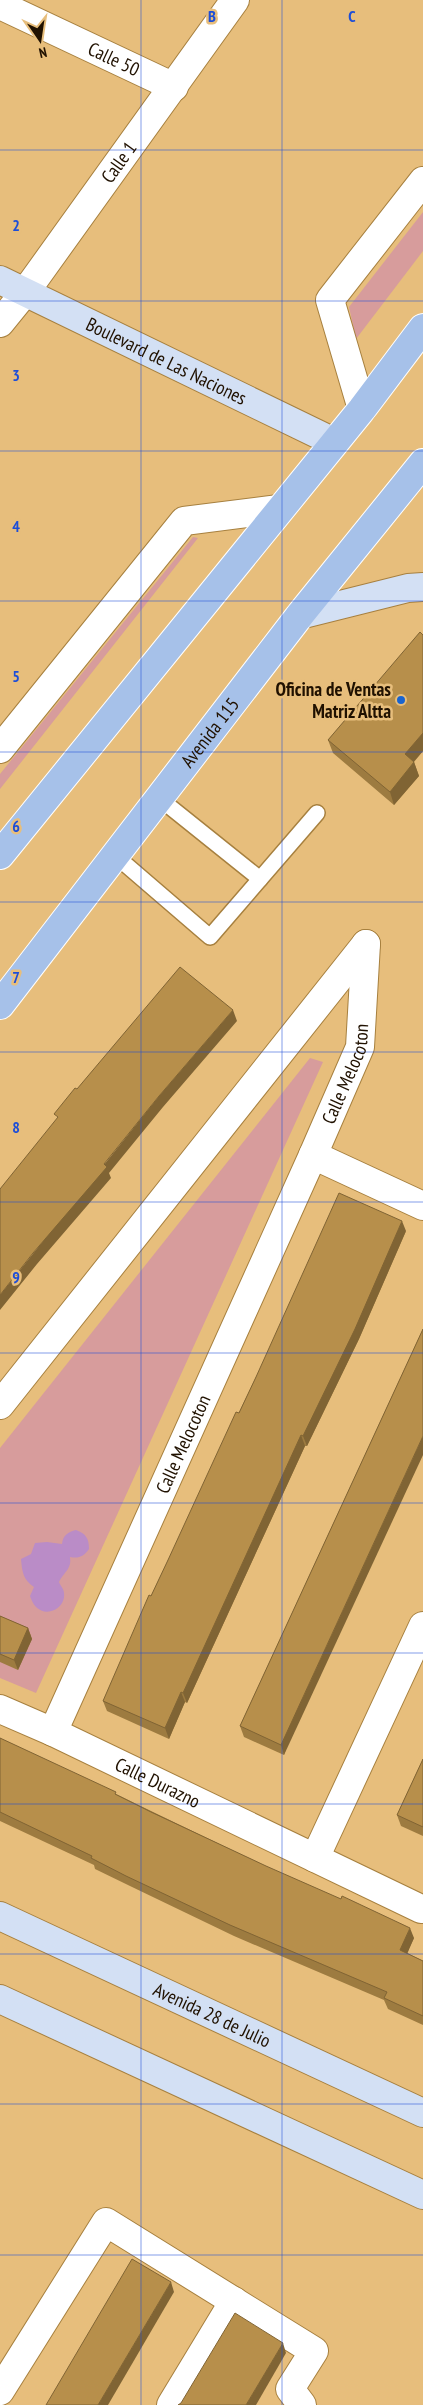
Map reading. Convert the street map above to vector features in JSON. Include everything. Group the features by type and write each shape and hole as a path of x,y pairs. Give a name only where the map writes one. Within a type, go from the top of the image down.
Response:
{"main road":[{"name":"Boulevard de Las Naciones","path":"0,280 334,442"},
{"path":"0,855 362,409 423,328"},
{"name":"Avenida 115","path":"0,1005 300,615 423,463"},
{"path":"300,615 408,588 423,587"},
{"name":"Avenida 28 de Julio","path":"0,1916 423,2113"},
{"path":"0,1998 423,2195"}],"street":[{"name":"Calle 1","path":"0,323 26,291 235,0"},
{"name":"Calle 50","path":"0,5 174,87"},
{"path":"362,409 330,300 423,180"},
{"path":"0,749 184,521 279,509"},
{"name":"Calle Melocoton","path":"0,1405 366,944 360,1047 314,1155 53,1732"},
{"path":"314,1155 423,1206"},
{"path":"315,1858 423,1626"},
{"name":"Calle Durazno","path":"0,1709 53,1732 421,1909"},
{"path":"3,2381 106,2222 314,2351 290,2389 302,2405"},
{"path":"171,2405 234,2300"}],"lane":[{"path":"160,798 260,879"},
{"path":"124,863 210,937 317,813"}],"shaded area":[{"path":"423,212 423,251 356,339 349,307"},
{"path":"193,537 198,538 0,789 0,774"},
{"path":"310,1058 323,1062 36,1693 0,1678 0,1448"},
{"path":"76,1530 86,1537 89,1549 81,1556 76,1558 70,1557 69,1568 59,1582 64,1592 64,1598 59,1607 45,1612 40,1610 35,1606 30,1597 34,1587 27,1581 24,1575 21,1559 31,1554 35,1543 62,1544 66,1534"}],"building":[{"name":"Oficina de Ventas Matriz Altta","path":"420,632 423,635 423,733 405,754 414,762 390,792 328,740"},
{"path":"180,967 233,1010 159,1096 104,1164 107,1167 33,1253 0,1295 0,1189 58,1117 54,1114 75,1088 77,1089"},
{"path":"339,1193 402,1221 355,1329 303,1436 301,1435 183,1693 181,1692 165,1728 103,1701 149,1595 151,1596 236,1412 239,1413"},
{"path":"423,1329 423,1436 281,1745 240,1726"},
{"path":"0,1616 28,1628 14,1660 0,1654"},
{"path":"0,1738 116,1792 115,1794 151,1812 266,1866 341,1899 342,1896 410,1928 400,1950 423,1961 423,2016 384,1998 387,1992 230,1925 126,1876 91,1858 92,1856 0,1812"},
{"path":"423,1759 423,1827 397,1815"},
{"path":"132,2259 171,2282 98,2405 46,2405"},
{"path":"235,2313 283,2343 246,2405 178,2405 181,2403"}],"place":[{"name":"Oficina de Ventas Matriz Altta","path":"401,700"}]}
